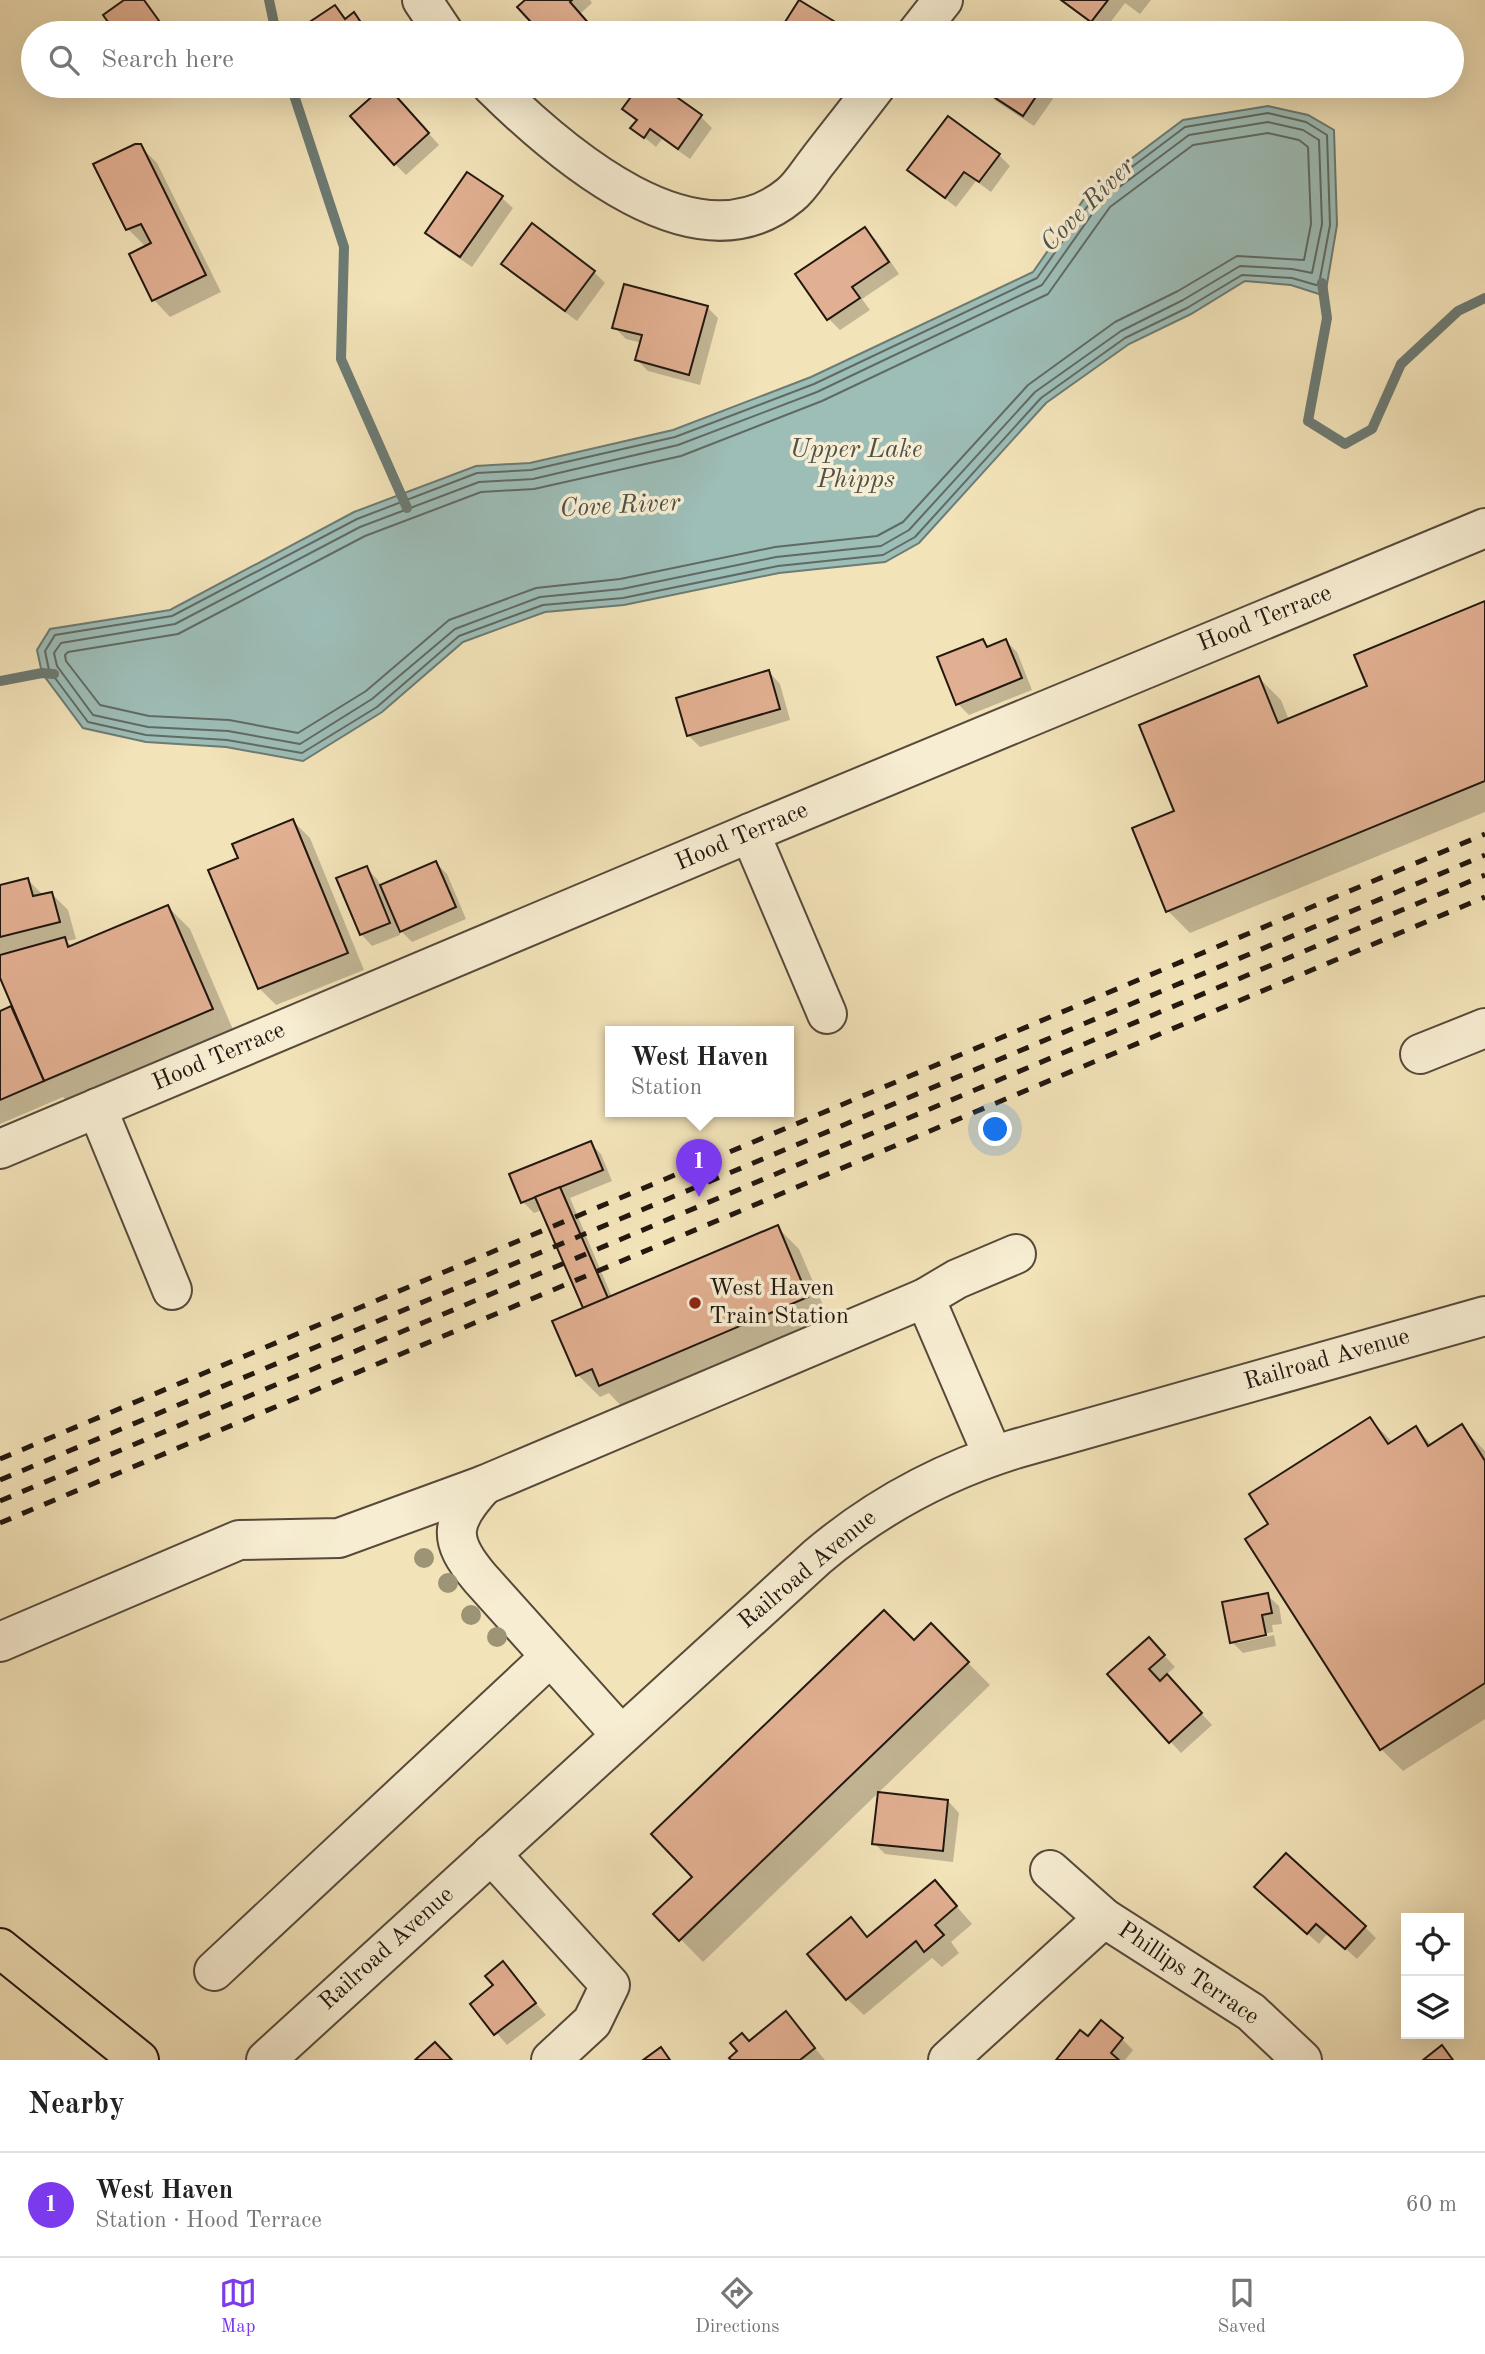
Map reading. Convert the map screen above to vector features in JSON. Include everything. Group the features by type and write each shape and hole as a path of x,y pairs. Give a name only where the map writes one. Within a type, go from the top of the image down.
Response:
{"main road":[{"path":"0,1948 139,2060"}],"street":[{"path":"422,0 436,21"},
{"path":"926,21 943,0"},
{"path":"506,98 554,141 600,175 635,196 666,210 687,218 708,221 744,219 761,213 792,193 867,98"},
{"name":"Hood Terrace","path":"0,1149 750,832 1485,528"},
{"path":"750,832 827,1014"},
{"path":"1420,1054 1485,1028"},
{"path":"97,1108 172,1290"},
{"path":"0,1642 239,1541 339,1538 484,1485 925,1298 957,1279 1016,1254"},
{"path":"925,1298 993,1456"},
{"name":"Railroad Avenue","path":"266,2060 807,1566 859,1523 919,1487 993,1456 1485,1316"},
{"path":"484,1485 463,1508 459,1517 458,1545 469,1565 621,1735"},
{"path":"214,1971 550,1657"},
{"path":"491,1854 610,1985 592,2022 551,2060"},
{"name":"Phillips Terrace","path":"1050,1870 1104,1918 1251,2012 1302,2060"},
{"name":"Phillips Terrace","path":"948,2060 1104,1918"}],"water":[{"name":"Upper Lake Phipps","path":"1268,106 1308,115 1334,130 1337,225 1325,296 1291,285 1245,281 1191,314 1129,344 1046,403 919,543 885,562 779,573 624,605 545,612 463,642 382,712 303,761 226,747 146,742 83,728 42,673 37,650 50,629 170,610 354,512 476,466 530,463 673,430 811,377 1033,272 1091,189 1183,120"}],"building":[{"path":"124,0 144,0 159,21 107,21 103,15"},
{"path":"525,0 572,0 570,2 587,21 530,21 517,7"},
{"path":"799,0 834,21 786,21"},
{"path":"1061,0 1108,0 1090,21"},
{"path":"335,5 345,19 354,12 360,21 311,21"},
{"path":"370,98 398,98 429,133 394,165 350,116"},
{"path":"630,98 678,98 702,115 678,149 650,129 644,138 630,128 637,120 622,109"},
{"path":"995,98 1035,98 1023,116"},
{"path":"948,116 1000,154 979,182 964,172 945,198 907,170"},
{"path":"135,144 141,144 206,275 152,301 129,254 151,243 141,224 126,230 93,164"},
{"path":"467,172 503,196 460,257 425,233"},
{"path":"532,223 595,271 565,311 501,264"},
{"path":"865,227 889,262 852,287 860,298 827,320 795,274"},
{"path":"624,284 708,306 689,375 635,360 642,335 612,328"},
{"path":"1485,601 1485,781 1166,912 1132,828 1174,811 1139,725 1259,676 1278,723 1367,686 1354,655"},
{"path":"983,639 987,647 1006,639 1022,678 956,705 937,657"},
{"path":"769,670 780,709 687,736 676,698"},
{"path":"293,819 348,953 258,989 208,870 238,858 232,844"},
{"path":"436,861 456,907 400,932 380,885"},
{"path":"367,866 390,923 360,935 336,878"},
{"path":"28,878 33,896 52,892 60,922 0,937 0,885"},
{"path":"168,905 213,1009 44,1081 0,978 0,955 65,937 68,947"},
{"path":"11,1006 44,1081 0,1100 0,1011"},
{"path":"591,1141 603,1170 521,1203 509,1174"},
{"path":"560,1187 608,1298 583,1308 535,1197"},
{"name":"West Haven Train Station","path":"778,1225 808,1297 599,1386 592,1369 576,1376 552,1321"},
{"path":"1370,1417 1388,1444 1416,1426 1428,1446 1462,1424 1485,1461 1485,1683 1380,1750 1245,1539 1268,1524 1249,1494"},
{"path":"1268,1593 1272,1613 1262,1615 1266,1635 1230,1643 1222,1602"},
{"path":"884,1610 914,1640 931,1623 969,1662 679,1941 653,1914 692,1877 651,1834"},
{"path":"1149,1637 1165,1655 1149,1669 1160,1681 1167,1674 1202,1713 1169,1743 1107,1674"},
{"path":"878,1792 948,1800 943,1851 872,1844"},
{"path":"1286,1853 1366,1926 1345,1949 1316,1924 1307,1934 1254,1887"},
{"path":"935,1880 957,1906 935,1925 944,1935 924,1952 916,1941 846,2000 807,1954 851,1917 867,1937"},
{"path":"503,1961 536,2003 494,2035 470,2004 493,1985 485,1976"},
{"path":"786,2011 815,2048 800,2060 729,2058 737,2051 730,2043 742,2033 749,2041"},
{"path":"1101,2020 1123,2038 1111,2053 1119,2060 1056,2060 1080,2030 1088,2036"},
{"path":"435,2042 452,2060 415,2060"},
{"path":"1442,2045 1453,2060 1423,2060"},
{"path":"661,2047 670,2060 643,2060"}],"waterway":[{"name":"Cove River","path":"269,0 273,21"},
{"name":"Cove River","path":"295,98 344,247 341,359 407,508"},
{"name":"Cove River","path":"1322,283 1327,318 1308,421 1345,444 1372,429 1401,364 1458,311 1485,298"},
{"name":"Cove River","path":"0,681 42,673 54,674"}],"railway":[{"path":"0,1459 1485,834"},
{"path":"0,1480 1485,855"},
{"path":"0,1501 1485,875"},
{"path":"0,1523 1485,897"}],"place":[{"name":"West Haven","path":"699,1197"},
{"name":"West Haven Train Station","path":"695,1303"}]}
